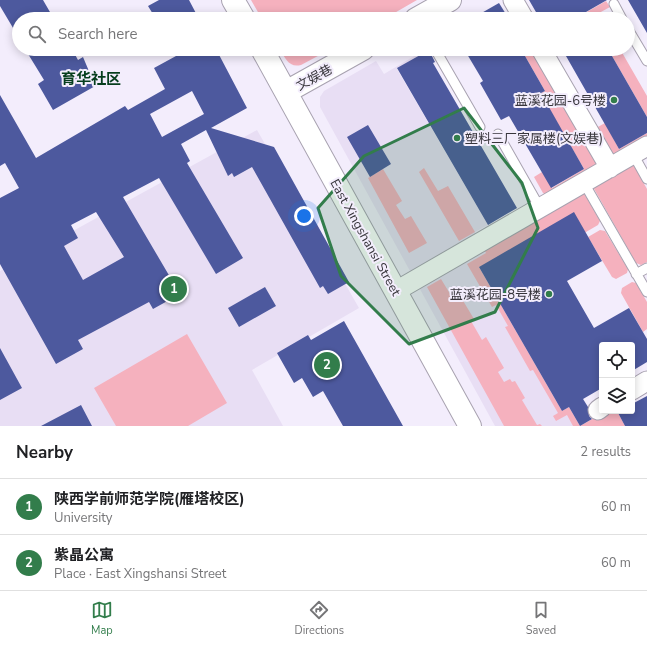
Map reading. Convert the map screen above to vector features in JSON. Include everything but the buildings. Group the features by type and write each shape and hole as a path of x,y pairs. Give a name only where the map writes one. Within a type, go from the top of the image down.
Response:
{"street":[{"path":"233,0 240,12"},
{"path":"429,12 450,0"},
{"path":"513,0 520,12"},
{"name":"East Xingshansi Street","path":"266,56 470,426"},
{"name":"文娱巷","path":"286,92 350,56"},
{"path":"546,56 610,168"},
{"path":"396,291 640,150"},
{"path":"635,388 647,381"}],"lane":[{"path":"614,4 618,12"},
{"path":"635,41 647,62"},
{"path":"439,56 480,127"},
{"path":"498,134 540,208"},
{"path":"640,150 647,179"},
{"path":"584,183 647,292"},
{"path":"636,274 647,268"}],"highlighted area":[{"path":"464,108 522,183 538,228 495,312 409,344 341,276 318,208 364,156"}],"shaded area":[{"path":"251,0 417,0 396,12 258,12"},
{"path":"606,1 610,7 601,12 587,12"},
{"path":"284,56 318,56 297,66 288,62"},
{"path":"414,56 419,56 397,69 488,225 475,232 491,260 500,255 599,426 495,426 320,107 320,97 324,91 376,61 384,74"},
{"path":"525,56 536,56 598,164 546,195 543,193 534,177 542,172 552,188 584,169 543,98 532,98 545,91"},
{"path":"612,56 624,56 647,96 647,117"},
{"path":"605,123 619,149 647,133 647,140 619,156 612,155 596,128"},
{"path":"257,130 359,308 252,370 283,426 0,426 0,271"},
{"path":"633,164 647,189 647,262 641,265 636,263 593,187"},
{"path":"424,168 438,191 448,186 475,232 459,241 419,172"},
{"path":"383,169 402,201 396,205 405,219 411,216 427,243 409,253 368,178"},
{"path":"584,193 600,221 598,225 586,232 479,267 562,411 569,407 580,426 573,426 567,415 556,421 553,416 558,413 533,370 530,371 505,327 508,326 496,305 492,307 467,264 486,253 483,247"},
{"path":"600,230 605,231 628,269 627,273 616,279 612,277 588,237"},
{"path":"441,279 455,302 462,299 474,319 471,321 482,340 486,337 504,368 498,372 504,382 510,379 512,382 515,381 525,398 522,400 537,425 540,424 542,426 504,426 427,287"},
{"path":"632,282 636,283 647,302 647,329 643,332 621,293 622,288"},
{"path":"187,334 227,403 188,426 116,426 94,388"},
{"path":"606,414 619,414 625,426 580,426 594,418 596,420"}],"place":[{"name":"蓝溪花园-6号楼","path":"614,100"},
{"name":"塑料三厂家属楼(文娱巷)","path":"457,138"},
{"name":"陕西学前师范学院(雁塔校区)","path":"174,289"},
{"name":"蓝溪花园-8号楼","path":"549,294"},
{"name":"紫晶公寓","path":"327,365"}],"district":[{"name":"育华社区","path":"91,79"}]}
